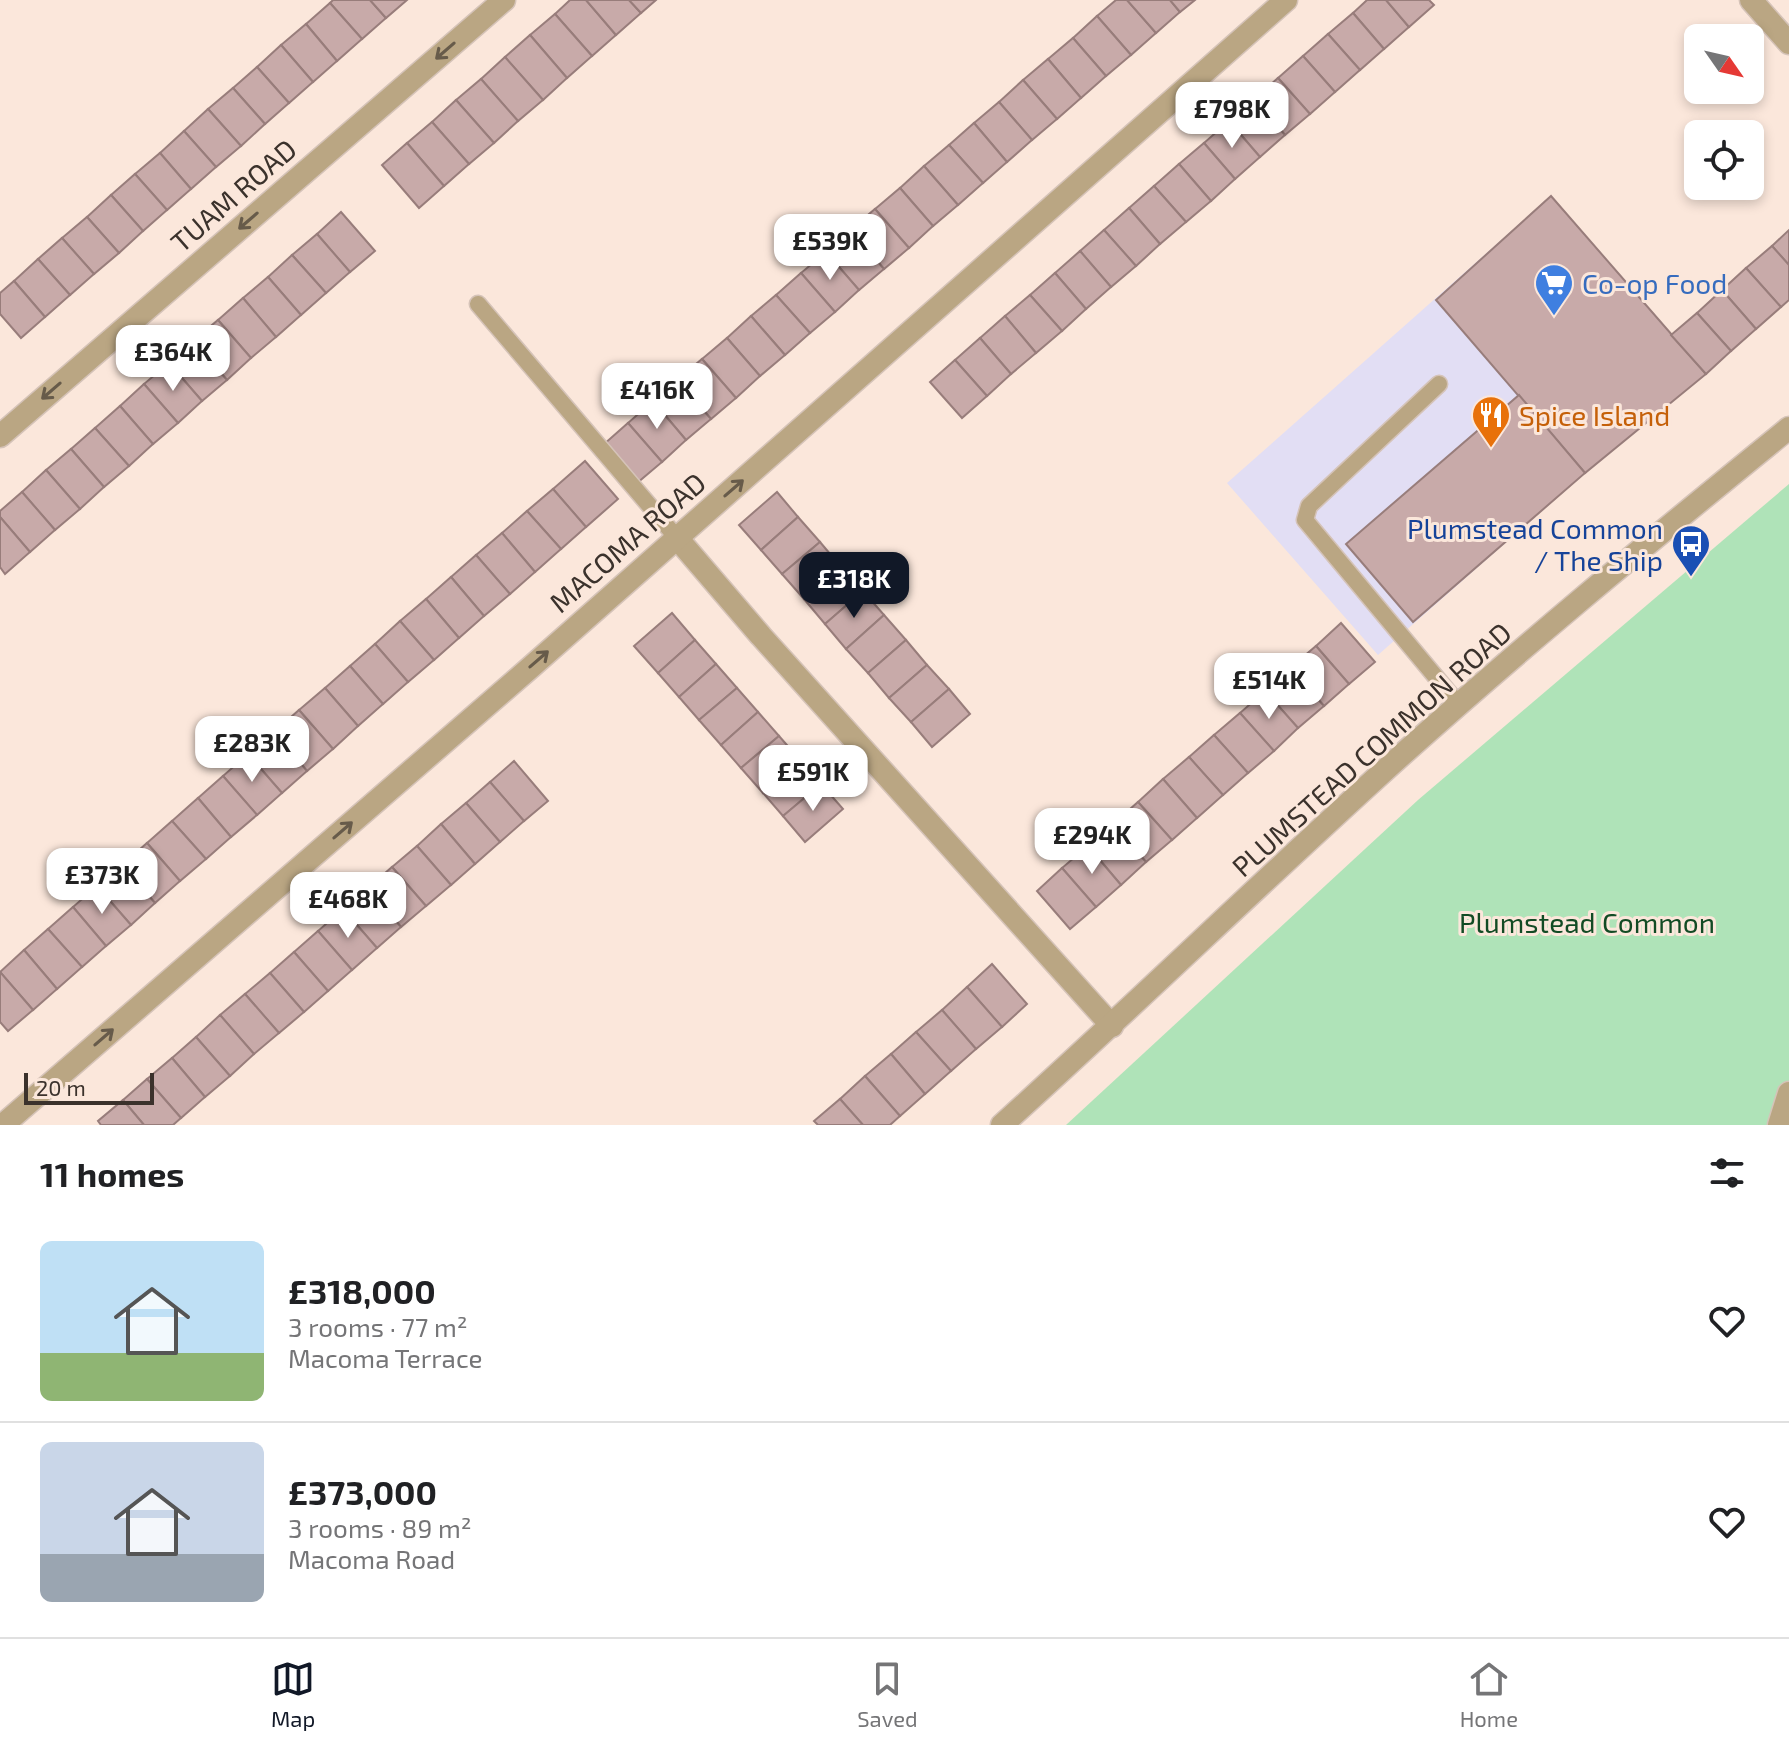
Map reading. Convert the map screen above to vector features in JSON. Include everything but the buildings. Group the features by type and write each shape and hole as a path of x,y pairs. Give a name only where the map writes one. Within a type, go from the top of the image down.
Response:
{"street":[{"name":"TUAM ROAD","path":"3,426 504,0"},
{"name":"MACOMA ROAD","path":"3,1125 677,538 1286,0"},
{"path":"1751,0 1789,43"},
{"name":"PLUMSTEAD COMMON ROAD","path":"1002,1125 1375,779 1789,428"},
{"path":"677,538 761,636 1112,1026"},
{"path":"1779,1125 1789,1093"}],"lane":[{"path":"478,304 677,538"},
{"path":"1439,384 1309,506 1305,520 1460,706"}],"shaded area":[{"path":"1551,196 1706,374 1585,473 1378,655 1227,483"}],"green space":[{"name":"Plumstead Common","path":"1789,484 1789,1125 1066,1125 1418,800"}],"place":[{"name":"Co-op Food","path":"1554,317"},
{"name":"Spice Island","path":"1491,449"},
{"name":"Plumstead Common / The Ship","path":"1691,578"}]}
